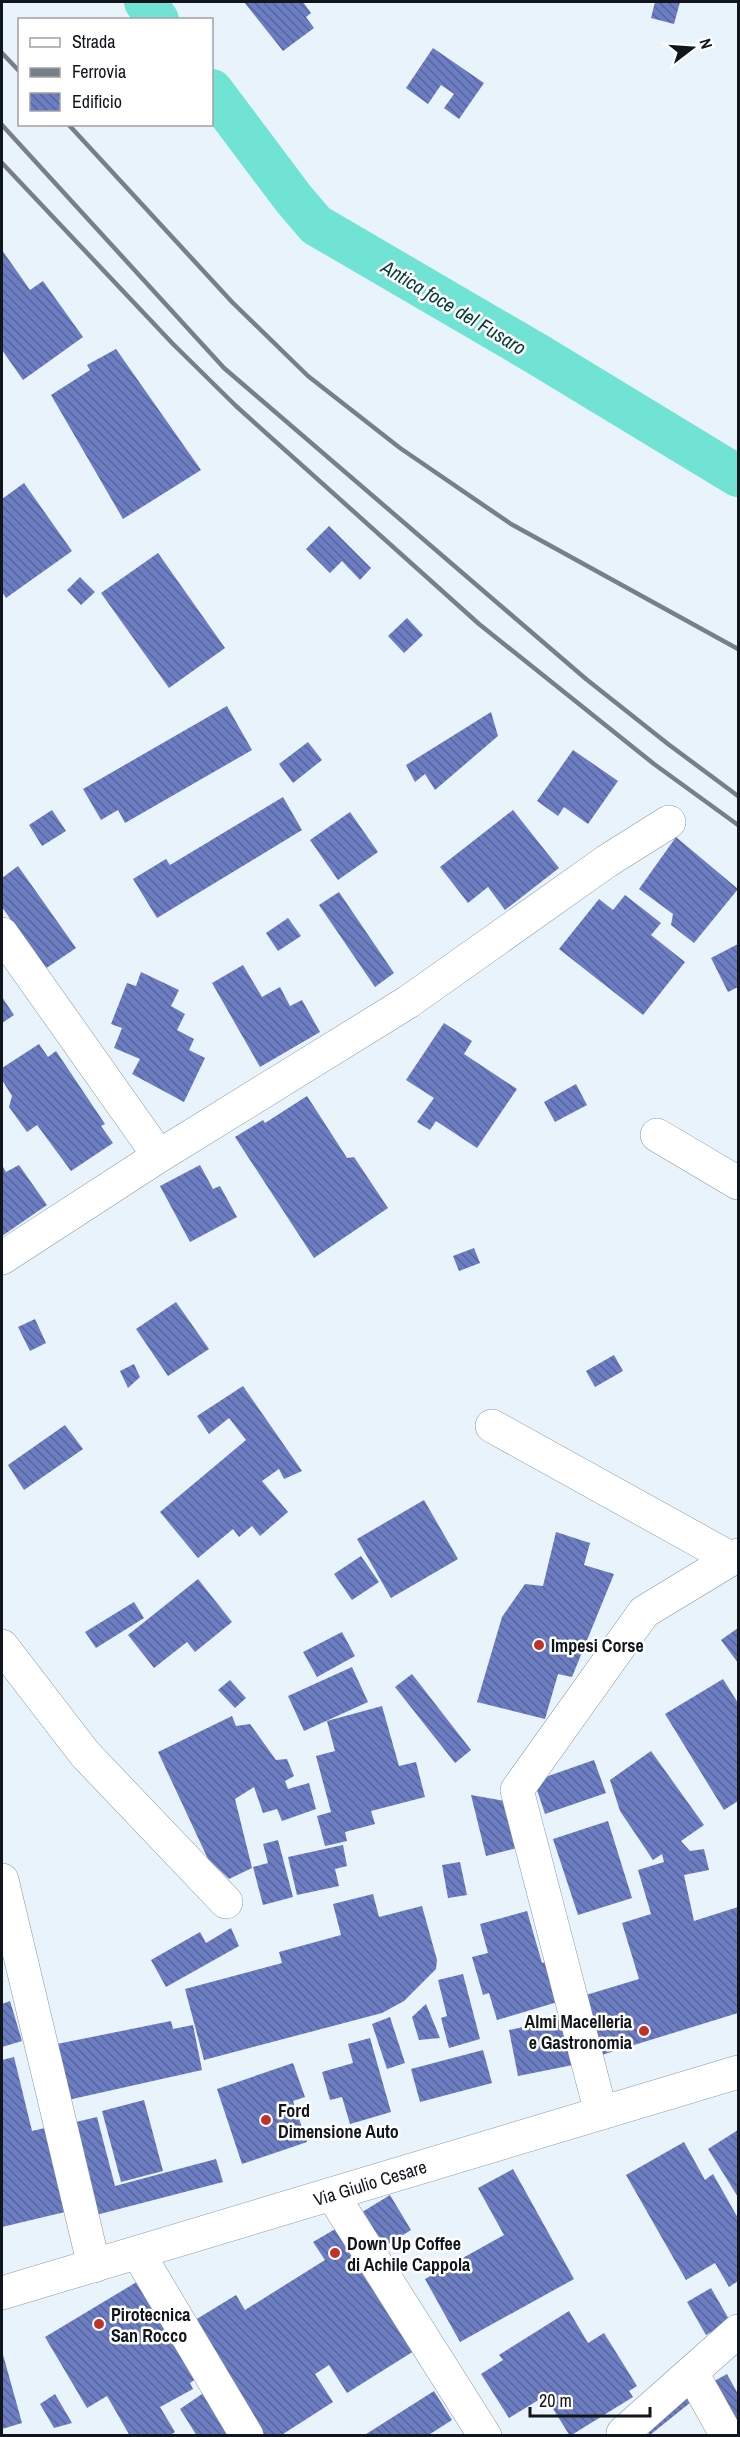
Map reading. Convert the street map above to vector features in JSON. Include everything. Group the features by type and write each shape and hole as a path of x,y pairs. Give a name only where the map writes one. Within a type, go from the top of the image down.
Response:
{"street":[{"path":"2,1258 159,1156 408,1002 607,861 669,822"},
{"path":"2,934 159,1156"},
{"path":"657,1135 738,1183"},
{"path":"492,1426 735,1557"},
{"path":"601,2113 517,1790 644,1612 735,1557"},
{"path":"2,1646 85,1754 226,1902"},
{"path":"2,1880 94,2266"},
{"name":"Via Giulio Cesare","path":"2,2293 738,2072"},
{"path":"332,2194 485,2436"},
{"path":"138,2253 247,2436"},
{"path":"624,2436 623,2433 738,2331"},
{"path":"692,2373 727,2436"}],"building":[{"path":"244,2 303,2 311,13 306,17 314,28 283,51"},
{"path":"655,2 680,2 674,24 651,18"},
{"path":"433,48 484,83 459,119 444,108 454,94 441,85 428,104 406,88"},
{"path":"2,250 30,290 43,281 83,337 23,380 2,350"},
{"path":"116,349 201,470 123,519 51,395 90,370 87,365"},
{"path":"24,483 72,551 6,598 2,592 2,499"},
{"path":"329,526 371,568 360,580 342,561 330,573 306,549"},
{"path":"158,553 225,648 169,688 101,593"},
{"path":"80,577 95,592 81,605 67,590"},
{"path":"407,618 423,635 404,653 388,636"},
{"path":"227,706 252,750 125,823 118,810 101,820 83,789"},
{"path":"491,712 498,736 435,790 425,774 415,782 406,765"},
{"path":"308,742 322,760 293,783 279,764"},
{"path":"573,750 618,781 588,824 564,807 558,816 537,801"},
{"path":"283,797 302,830 157,918 133,879 166,859 170,865"},
{"path":"52,810 66,831 42,846 29,825"},
{"path":"513,810 559,868 505,910 488,887 468,903 440,867"},
{"path":"350,812 378,852 338,880 310,840"},
{"path":"676,837 738,889 694,943 671,925 673,914 639,889"},
{"path":"18,866 76,948 45,969 2,907 2,878"},
{"path":"339,892 394,973 375,987 319,905"},
{"path":"625,895 661,923 651,935 685,962 643,1015 559,949 599,899 613,910"},
{"path":"288,918 301,936 278,951 266,933"},
{"path":"738,944 738,987 728,992 711,958"},
{"path":"243,965 262,997 280,987 290,1006 302,1000 320,1032 260,1067 212,983"},
{"path":"141,972 179,990 171,1006 185,1014 177,1030 194,1039 189,1050 205,1058 184,1102 132,1074 140,1059 114,1048 122,1028 111,1024 127,983 136,986"},
{"path":"2,997 14,1015 2,1023"},
{"path":"444,1023 472,1041 464,1054 517,1089 477,1148 436,1121 430,1130 417,1122 434,1098 406,1080"},
{"path":"39,1044 48,1057 56,1051 105,1124 101,1126 113,1143 71,1171 37,1125 27,1132 9,1107 12,1096 2,1080 2,1068"},
{"path":"576,1084 587,1105 555,1122 544,1102"},
{"path":"307,1096 347,1158 354,1157 388,1208 314,1258 235,1137 263,1120 265,1123"},
{"path":"2,1165 6,1172 19,1165 47,1205 2,1236"},
{"path":"200,1165 213,1189 220,1186 237,1217 190,1242 160,1186"},
{"path":"474,1248 480,1263 459,1271 453,1256"},
{"path":"176,1302 209,1349 168,1376 136,1329"},
{"path":"35,1319 46,1343 30,1351 18,1327"},
{"path":"614,1355 623,1371 595,1387 586,1371"},
{"path":"134,1364 140,1377 128,1388 120,1371"},
{"path":"243,1386 302,1471 284,1479 279,1469 262,1481 288,1512 260,1536 252,1526 239,1537 233,1529 198,1558 160,1512 246,1440 229,1418 209,1434 197,1416"},
{"path":"65,1425 83,1449 24,1490 8,1465"},
{"path":"424,1500 458,1559 391,1598 357,1539"},
{"name":"Impesi Corse","path":"556,1532 590,1543 584,1565 614,1574 572,1677 558,1674 545,1719 477,1702 502,1617 525,1584 543,1586"},
{"path":"361,1556 379,1582 352,1600 334,1574"},
{"path":"198,1579 232,1622 195,1652 187,1642 154,1668 128,1635"},
{"path":"134,1602 144,1618 96,1648 85,1632"},
{"path":"738,1628 738,1663 721,1640"},
{"path":"342,1632 355,1656 317,1677 303,1652"},
{"path":"352,1667 368,1702 304,1731 288,1696"},
{"path":"412,1674 471,1750 455,1763 395,1687"},
{"path":"723,1679 738,1703 738,1801 724,1810 665,1714"},
{"path":"230,1680 246,1698 235,1708 218,1690"},
{"path":"382,1706 399,1766 416,1762 425,1797 371,1811 375,1824 345,1832 347,1841 325,1846 317,1816 331,1812 316,1756 335,1751 327,1721"},
{"path":"232,1716 236,1726 250,1724 276,1760 287,1759 294,1776 285,1781 288,1789 309,1783 316,1809 282,1821 277,1809 263,1813 254,1787 235,1799 252,1868 229,1879 208,1859 158,1752"},
{"path":"651,1751 704,1825 681,1841 690,1851 704,1849 709,1870 684,1875 694,1921 738,1907 738,2013 595,2057 576,1998 639,1979 622,1923 651,1914 638,1870 664,1862 662,1854 653,1860 620,1811 610,1780"},
{"path":"594,1760 606,1793 545,1814 534,1781"},
{"path":"471,1795 505,1801 517,1848 486,1856"},
{"path":"608,1821 632,1898 578,1915 553,1839"},
{"path":"278,1840 293,1897 263,1905 253,1867 268,1863 263,1844"},
{"path":"343,1845 347,1866 335,1869 339,1886 297,1895 288,1857"},
{"path":"460,1862 467,1895 448,1898 442,1865"},
{"path":"373,1894 379,1917 422,1906 437,1960 436,1969 404,2001 382,2013 204,2060 185,1989 282,1963 279,1952 341,1935 333,1904"},
{"path":"527,1911 542,1963 548,1961 561,2001 497,2020 489,1993 483,1995 472,1957 488,1953 480,1924"},
{"path":"231,1928 239,1946 166,1987 151,1960 200,1932 206,1943"},
{"path":"463,1974 480,2039 449,2048 441,2018 447,2016 438,1980"},
{"path":"10,2001 22,2041 2,2047 2,2004"},
{"path":"426,2004 440,2038 419,2040 412,2017"},
{"path":"390,2017 405,2063 387,2069 372,2024"},
{"path":"563,2019 573,2065 518,2076 509,2030"},
{"path":"171,2021 173,2029 193,2025 202,2070 59,2102 47,2046"},
{"path":"370,2038 391,2112 350,2124 342,2097 330,2100 322,2072 353,2063 348,2044"},
{"path":"483,2050 492,2083 420,2102 411,2069"},
{"path":"14,2057 32,2131 45,2128 65,2212 2,2227 2,2060"},
{"path":"293,2063 305,2097 293,2101 307,2142 242,2164 217,2089"},
{"path":"144,2100 163,2171 121,2182 102,2111"},
{"path":"97,2117 115,2186 216,2159 223,2182 96,2215 72,2123"},
{"path":"738,2130 738,2197 708,2149"},
{"path":"684,2142 705,2180 713,2174 738,2218 738,2281 729,2287 715,2263 686,2280 626,2175"},
{"path":"513,2169 574,2279 460,2342 425,2279 504,2235 478,2188"},
{"path":"390,2195 411,2230 380,2249 359,2214"},
{"path":"337,2228 414,2351 347,2393 329,2365 315,2374 333,2402 280,2436 257,2436 187,2325 236,2295 245,2310 325,2260 313,2242"},
{"path":"145,2277 197,2378 190,2383 193,2389 160,2407 175,2432 169,2436 130,2436 107,2396 87,2408 45,2337"},
{"path":"711,2288 730,2321 706,2335 687,2302"},
{"path":"569,2311 588,2343 604,2333 637,2386 629,2391 633,2397 570,2436 545,2396 509,2418 481,2374 503,2360 499,2355"},
{"path":"2,2351 22,2423 2,2429"},
{"path":"727,2374 738,2394 738,2422 730,2427 707,2385"},
{"path":"681,2389 691,2402 650,2435 639,2422"},
{"path":"434,2391 452,2420 427,2436 363,2436"},
{"path":"205,2392 233,2436 197,2436 180,2409"},
{"path":"55,2394 72,2423 54,2428 40,2404"}],"waterway":[{"name":"Antica foce del Fusaro","path":"145,2 157,18"},
{"name":"Antica foce del Fusaro","path":"213,91 316,225 537,354 738,476"}],"railway":[{"path":"2,53 18,70"},
{"path":"2,125 224,368 586,679 738,796"},
{"path":"70,126 232,302 308,376 400,448 511,524 738,649"},
{"path":"2,163 173,344 236,406 479,624 654,764 738,825"}],"place":[{"name":"Impesi Corse","path":"539,1645"},
{"name":"Almi Macelleria e Gastronomia","path":"644,2031"},
{"name":"Ford Dimensione Auto","path":"266,2120"},
{"name":"Down Up Coffee di Achile Cappola","path":"335,2253"},
{"name":"Pirotecnica San Rocco","path":"99,2324"}]}
